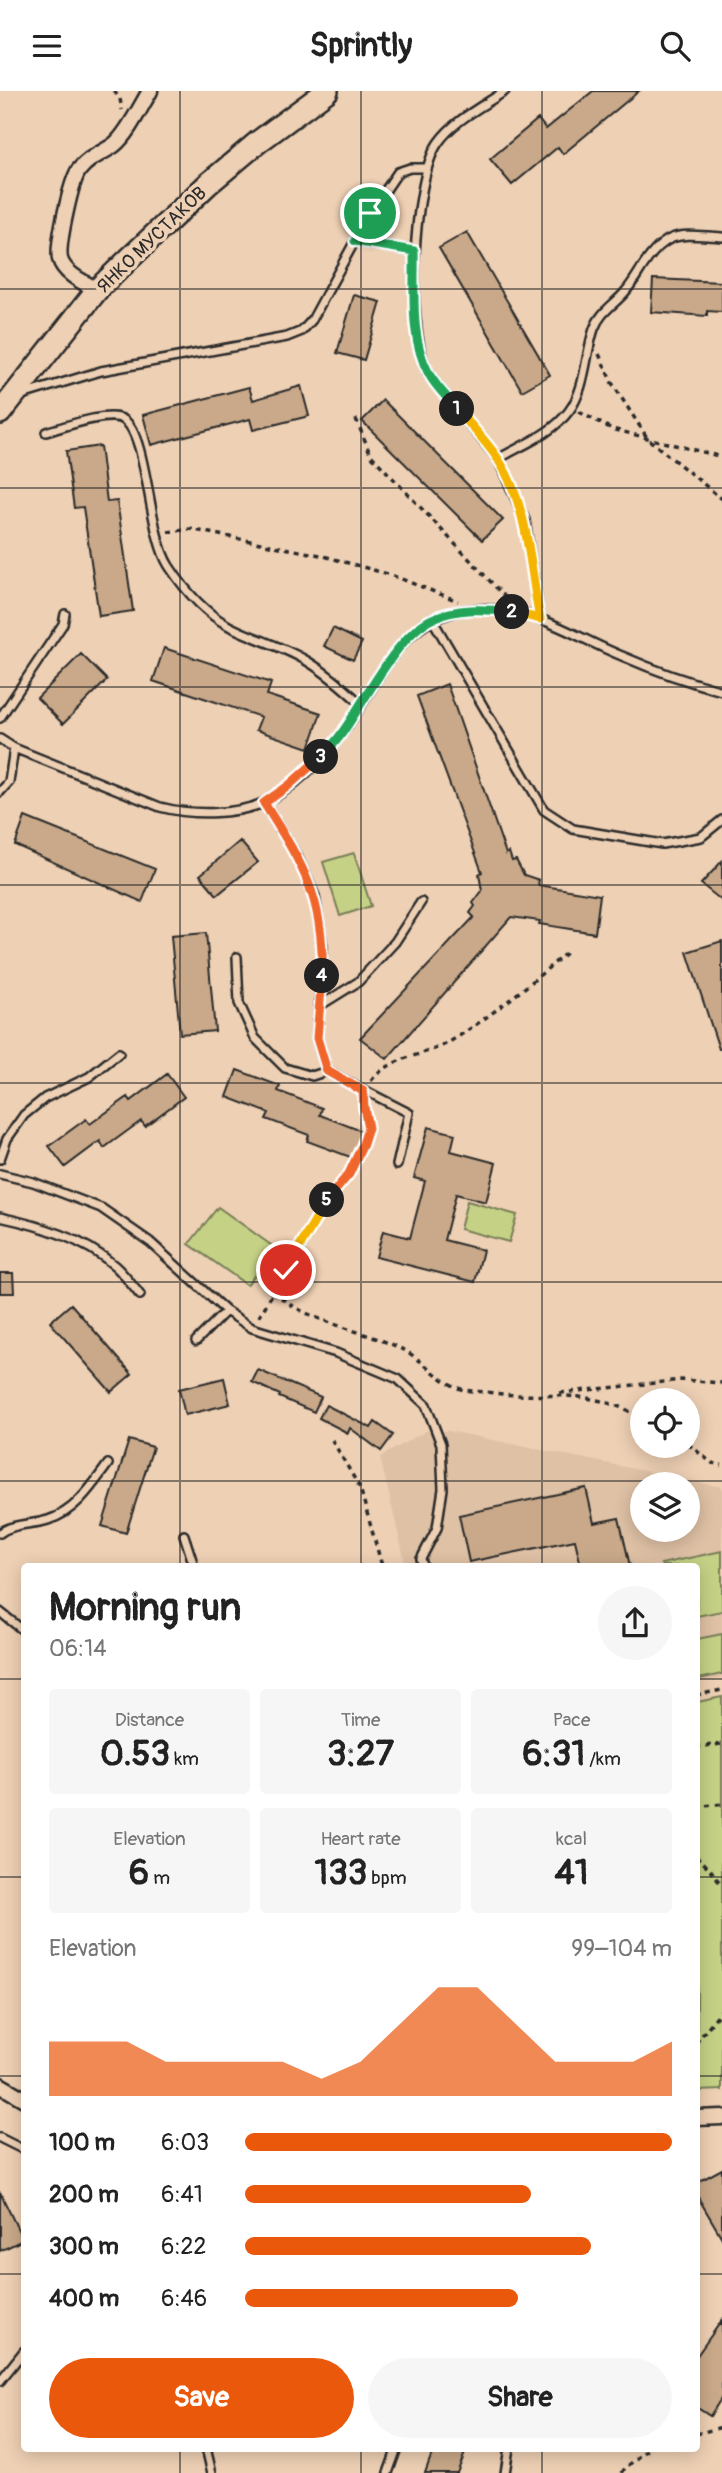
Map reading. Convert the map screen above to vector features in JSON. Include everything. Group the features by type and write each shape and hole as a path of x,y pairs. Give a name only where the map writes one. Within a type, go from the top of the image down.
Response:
{"street":[{"path":"97,290 68,271 60,260 71,191 77,172 89,158 119,140 150,91"},
{"name":"ЯНКО МУСТАКОВ","path":"6,406 97,290 208,184 258,142 327,91"},
{"path":"0,2085 21,2097"},
{"path":"700,2118 721,2118"}],"lane":[{"path":"505,91 453,126 437,144 426,168 414,251 415,319 422,358 430,376 498,459 525,520 540,619"},
{"path":"6,406 101,372 287,337 302,331 312,320 355,241 398,172 410,168 426,168"},
{"path":"498,459 561,422 571,408 583,377 599,317 625,293 657,246 675,236 722,237"},
{"path":"355,241 414,251"},
{"path":"46,432 111,416 123,419 132,429 144,467 155,534 168,565 201,606 229,625 306,660 329,675 361,704"},
{"path":"0,739 14,748 181,813 232,810 264,803 322,757 341,736 413,632 432,619 457,611 478,609 519,612 540,619 568,629 620,656 722,691"},
{"path":"0,718 63,624 65,614"},
{"path":"432,619 544,810 573,829 662,844 701,837 722,820"},
{"path":"0,792 9,782 14,748"},
{"path":"264,803 298,858 315,896 323,947 317,1038 327,1071 410,1112 397,1165"},
{"path":"321,1005 358,982 396,942 421,902"},
{"path":"237,957 239,1003 256,1038 285,1068 312,1076 327,1071"},
{"path":"0,1159 7,1139 24,1115 45,1098 89,1077 119,1053"},
{"path":"0,1174 33,1182 101,1208 150,1242 226,1311 252,1328 336,1353 398,1379 426,1405 441,1444 443,1489 436,1528 421,1559 422,1563"},
{"path":"0,1217 32,1224 78,1240 115,1266 139,1295"},
{"path":"196,1341 226,1311"},
{"path":"0,1533 6,1528 49,1520 70,1509 91,1488 108,1464"},
{"path":"184,1535 193,1563"},
{"path":"0,1612 21,1628"},
{"path":"0,2138 21,2148"},
{"path":"0,2381 21,2355"},
{"path":"207,2452 212,2473"},
{"path":"388,2473 396,2452"},
{"path":"505,2473 508,2452"}],"path":[{"path":"592,336 612,383 648,439 722,499"},
{"path":"571,408 612,429 722,457"},
{"path":"356,419 371,455 519,612"},
{"path":"155,534 190,529 320,555 391,575 478,609"},
{"path":"252,1328 327,1199 349,1174 368,1128 363,1091 383,1069 448,1042 498,1009 567,952"},
{"path":"273,1292 299,1309 407,1352 429,1371 462,1389 510,1395 551,1394 682,1380 722,1383"},
{"path":"551,1394 607,1401 630,1412"},
{"path":"332,1440 360,1488 381,1563"},
{"path":"700,1454 712,1463 722,1465"},
{"path":"700,1694 722,1690"},
{"path":"700,1747 722,1744"},
{"path":"700,1807 722,1804"},
{"path":"700,1860 722,1886"},
{"path":"700,2038 722,2008"},
{"path":"700,2433 722,2427"},
{"path":"622,2473 645,2452"}],"shaded area":[{"path":"426,1431 449,1431 649,1472 630,1472 630,1542 700,1542 700,1482 722,1487 722,1679 700,1683 700,1563 405,1563 380,1457"}],"green space":[{"path":"354,853 371,906 340,916 323,862"},
{"path":"467,1201 517,1215 509,1242 460,1229"},
{"path":"218,1207 275,1248 247,1285 189,1244"},
{"path":"722,1551 722,1611 700,1615 700,1563 666,1563"},
{"path":"722,1634 722,1674 700,1679 700,1638"},
{"path":"722,1697 722,2090 700,2091 700,1701"}],"building":[{"path":"593,91 639,91 563,154 558,147 512,185 490,159 538,119 546,129"},
{"path":"467,232 550,375 522,391 439,248"},
{"path":"653,279 722,282 722,312 707,311 707,316 651,312"},
{"path":"354,295 381,302 364,360 337,353"},
{"path":"301,386 309,416 253,430 250,419 151,445 143,415 249,387 253,400"},
{"path":"383,400 503,520 482,540 362,421"},
{"path":"100,446 107,502 117,501 133,611 99,616 83,507 74,508 66,451"},
{"path":"333,628 362,642 353,660 324,646"},
{"path":"164,648 271,683 267,695 321,713 309,748 256,730 261,717 153,681"},
{"path":"81,654 107,680 63,724 37,698"},
{"path":"447,684 506,854 509,852 512,861 516,860 524,875 539,880 538,885 600,895 595,933 511,917 387,1059 360,1038 474,917 470,913 475,906 473,903 482,891 479,874 482,872 417,696"},
{"path":"25,817 155,869 142,902 15,845"},
{"path":"240,841 258,862 217,895 200,875"},
{"path":"722,861 722,901 701,884"},
{"path":"206,933 215,1031 180,1034 171,936"},
{"path":"722,941 722,1049 719,1049 687,952"},
{"path":"237,1070 280,1086 278,1091 322,1108 320,1115 364,1132 353,1158 307,1141 309,1135 266,1119 269,1113 227,1097"},
{"path":"167,1074 184,1097 145,1126 141,1121 104,1148 100,1141 65,1167 49,1146 86,1119 90,1124 128,1097 131,1101"},
{"path":"428,1127 455,1134 451,1151 496,1163 486,1202 456,1194 444,1240 483,1250 475,1282 376,1257 383,1231 410,1238 425,1181 414,1178"},
{"path":"0,1273 13,1273 14,1293 0,1293"},
{"path":"71,1304 132,1374 111,1392 50,1322"},
{"path":"258,1370 321,1397 314,1412 252,1382"},
{"path":"224,1378 230,1404 185,1415 179,1389"},
{"path":"326,1405 371,1428 375,1422 393,1435 381,1451 350,1428 348,1433 319,1418"},
{"path":"129,1440 153,1447 126,1533 102,1526"},
{"path":"586,1488 594,1523 619,1518 629,1563 580,1563 575,1540 469,1562 459,1515"},
{"path":"722,2169 722,2238 700,2201 700,2181"},
{"path":"0,2192 21,2241 0,2251"},
{"path":"722,2320 722,2397 710,2416 700,2410 700,2351"},
{"path":"433,2452 465,2452 457,2473 425,2473"}],"route":[{"path":"286,1270 327,1199 349,1174 368,1128 363,1091 327,1071 317,1038 323,947 315,896 298,858 264,803 322,757 341,736 397,652 413,632 432,619 457,611 478,609 519,612 540,619 525,520 519,504 498,459 430,376 422,358 415,319 414,251 355,241 370,213"}]}
